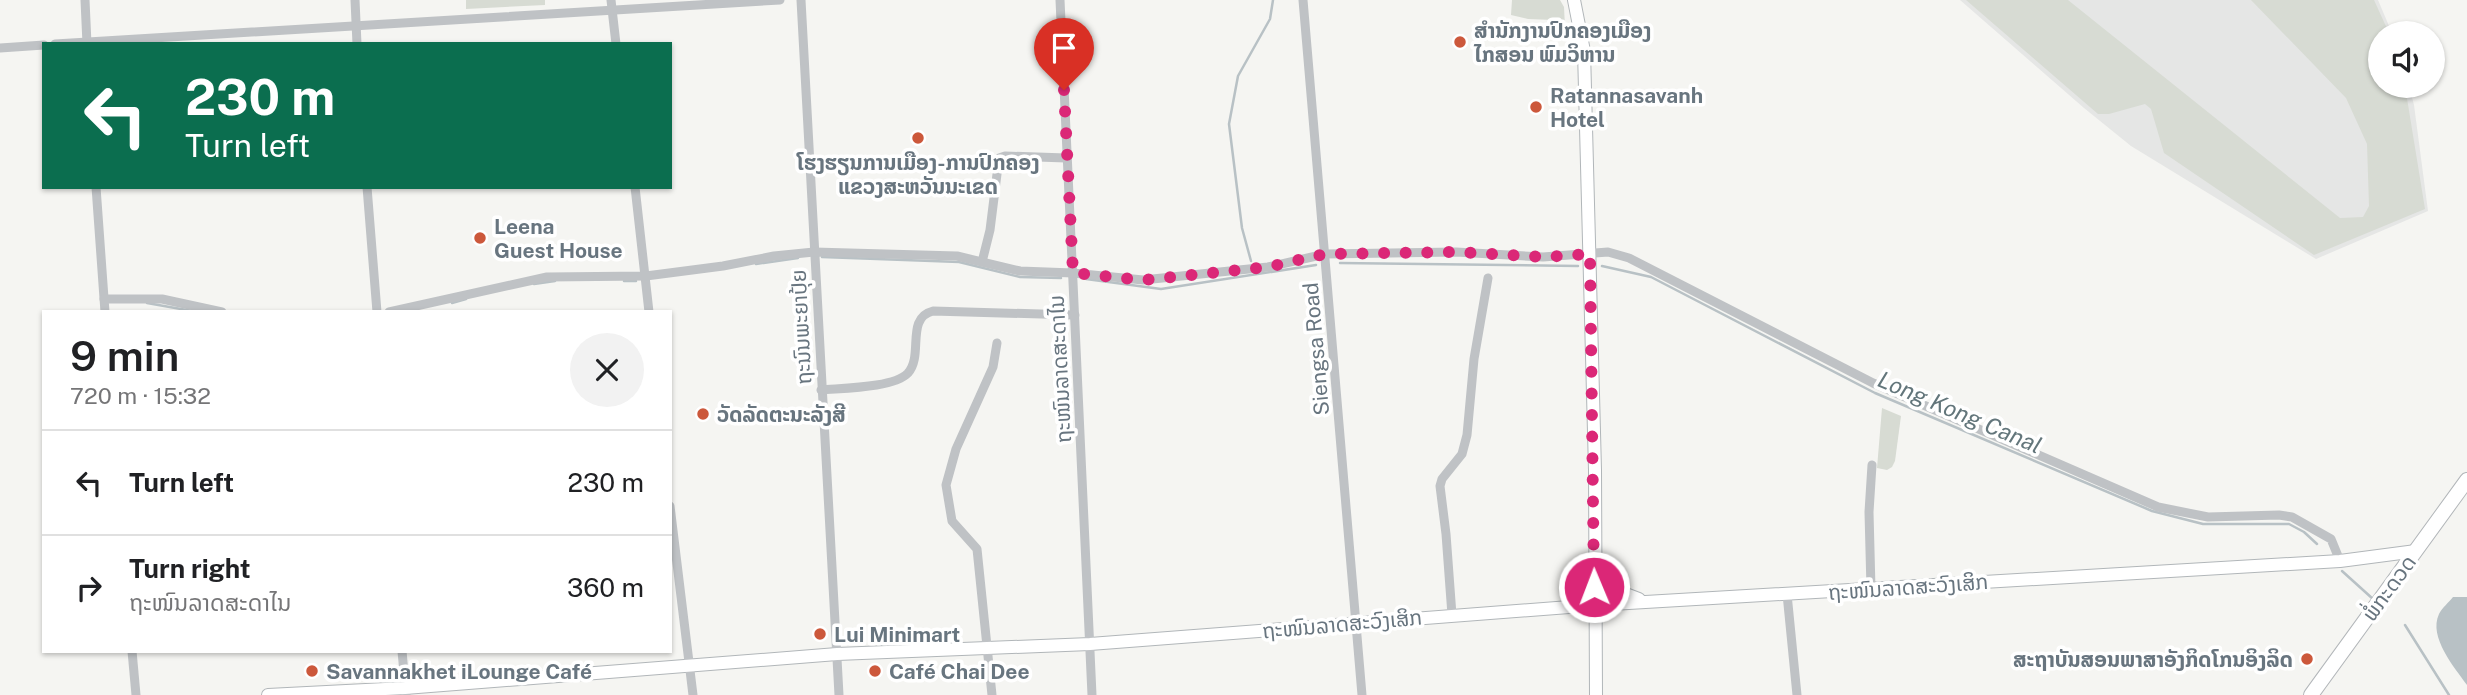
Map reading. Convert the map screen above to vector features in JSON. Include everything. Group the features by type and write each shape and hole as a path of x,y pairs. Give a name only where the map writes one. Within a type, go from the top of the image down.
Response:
{"main road":[{"name":"ພໍ່ກະດວດ","path":"2311,695 2467,480"}],"street":[{"path":"85,0 87,42"},
{"path":"355,0 358,42"},
{"path":"101,42 611,5 780,0"},
{"name":"ຖະນົນພະຍາປຸ້ຍ","path":"801,0 839,695"},
{"name":"ຖະໜົນລາດສະດາໄນ","path":"1060,0 1092,695"},
{"name":"Siengsa Road","path":"1303,0 1362,695"},
{"path":"1574,0 1584,51 1595,470 1596,695"},
{"path":"1578,23 1583,0"},
{"path":"611,5 617,42"},
{"path":"0,48 42,45"},
{"path":"982,262 990,230 999,158 1066,158"},
{"path":"96,189 105,310"},
{"path":"367,189 377,310"},
{"path":"635,189 649,310"},
{"path":"399,310 547,277 646,276 814,252 957,256 1020,271 1143,280 1268,267 1325,254 1456,252 1543,257 1608,253 1629,258 1873,383 2158,506 2208,517 2292,517 2331,538 2340,561"},
{"path":"1452,615 1440,486 1442,479 1462,454 1468,435 1474,359 1488,278"},
{"path":"104,299 162,299 213,310"},
{"path":"821,390 897,380 908,373 914,362 918,320 925,313 1075,314"},
{"path":"992,695 977,549 952,520 946,485 956,449 993,367 997,343"},
{"path":"1871,589 1869,512 1872,465"},
{"path":"672,525 693,695"},
{"name":"ຖະໜົນລາດສະວົງເສິກ","path":"268,695 405,691 837,654 1090,644 1649,601 2340,561 2416,551"},
{"path":"1594,569 1618,591 1649,601"},
{"path":"1787,594 1797,695"},
{"path":"132,653 136,695"},
{"path":"402,653 405,691"}],"shaded area":[{"path":"466,0 545,0 545,5 466,9"},
{"path":"1512,0 1560,0 1564,7 1565,27 1556,27 1554,20 1511,15"},
{"path":"1960,0 2378,0 2387,21 2368,21 2368,98 2412,98 2428,211 2316,259 2131,146"},
{"path":"1966,0 2068,0 2340,218 2363,217 2369,206 2367,144 2346,98 2251,0 2374,0 2384,21 2368,21 2368,98 2407,98 2425,209 2314,255 2164,153 2151,109 2145,104 2109,114 2098,114"},
{"path":"1882,408 1901,416 1895,461 1887,470 1877,468"},
{"path":"2453,597 2467,597 2467,685 2444,652 2437,632 2439,614"}],"waterway":[{"path":"1251,261 1242,228 1229,124 1238,76 1270,19 1273,0"},
{"name":"Long Kong Canal","path":"822,257 959,262 1020,277 1061,278"},
{"name":"Long Kong Canal","path":"756,264 798,258"},
{"name":"Long Kong Canal","path":"1340,263 1578,266"},
{"name":"Long Kong Canal","path":"1086,279 1161,289 1316,265"},
{"name":"Long Kong Canal","path":"1602,266 1651,277 1875,393 2152,511 2203,524 2289,524 2304,532 2317,544"},
{"name":"Long Kong Canal","path":"534,284 555,281"},
{"name":"Long Kong Canal","path":"624,281 636,281"},
{"name":"Long Kong Canal","path":"452,303 466,299"},
{"name":"Long Kong Canal","path":"147,303 187,310"},
{"name":"Long Kong Canal","path":"2342,571 2373,599"},
{"name":"Long Kong Canal","path":"2405,625 2449,695"}],"place":[{"name":"ສຳນັກງານປົກຄອງເມືອງ ໄກສອນ ພົມວິຫານ","path":"1460,42"},
{"name":"Ratannasavanh Hotel","path":"1536,107"},
{"name":"ໂຮງຮຽນການເມືອງ-ການປົກຄອງ ແຂວງສະຫວັນນະເຂດ","path":"918,138"},
{"name":"Leena Guest House","path":"480,238"},
{"name":"ວັດລັດຕະນະລັງສີ","path":"703,414"},
{"name":"Lui Minimart","path":"820,634"},
{"name":"ສະຖາບັນສອນພາສາອັງກິດໂກນອິງລິດ","path":"2307,659"},
{"name":"Savannakhet iLounge Café","path":"312,671"},
{"name":"Café Chai Dee","path":"875,671"}],"route":[{"path":"1064,90 1073,273 1143,280 1268,267 1325,254 1456,252 1543,257 1590,254 1595,470 1594,587"}]}
